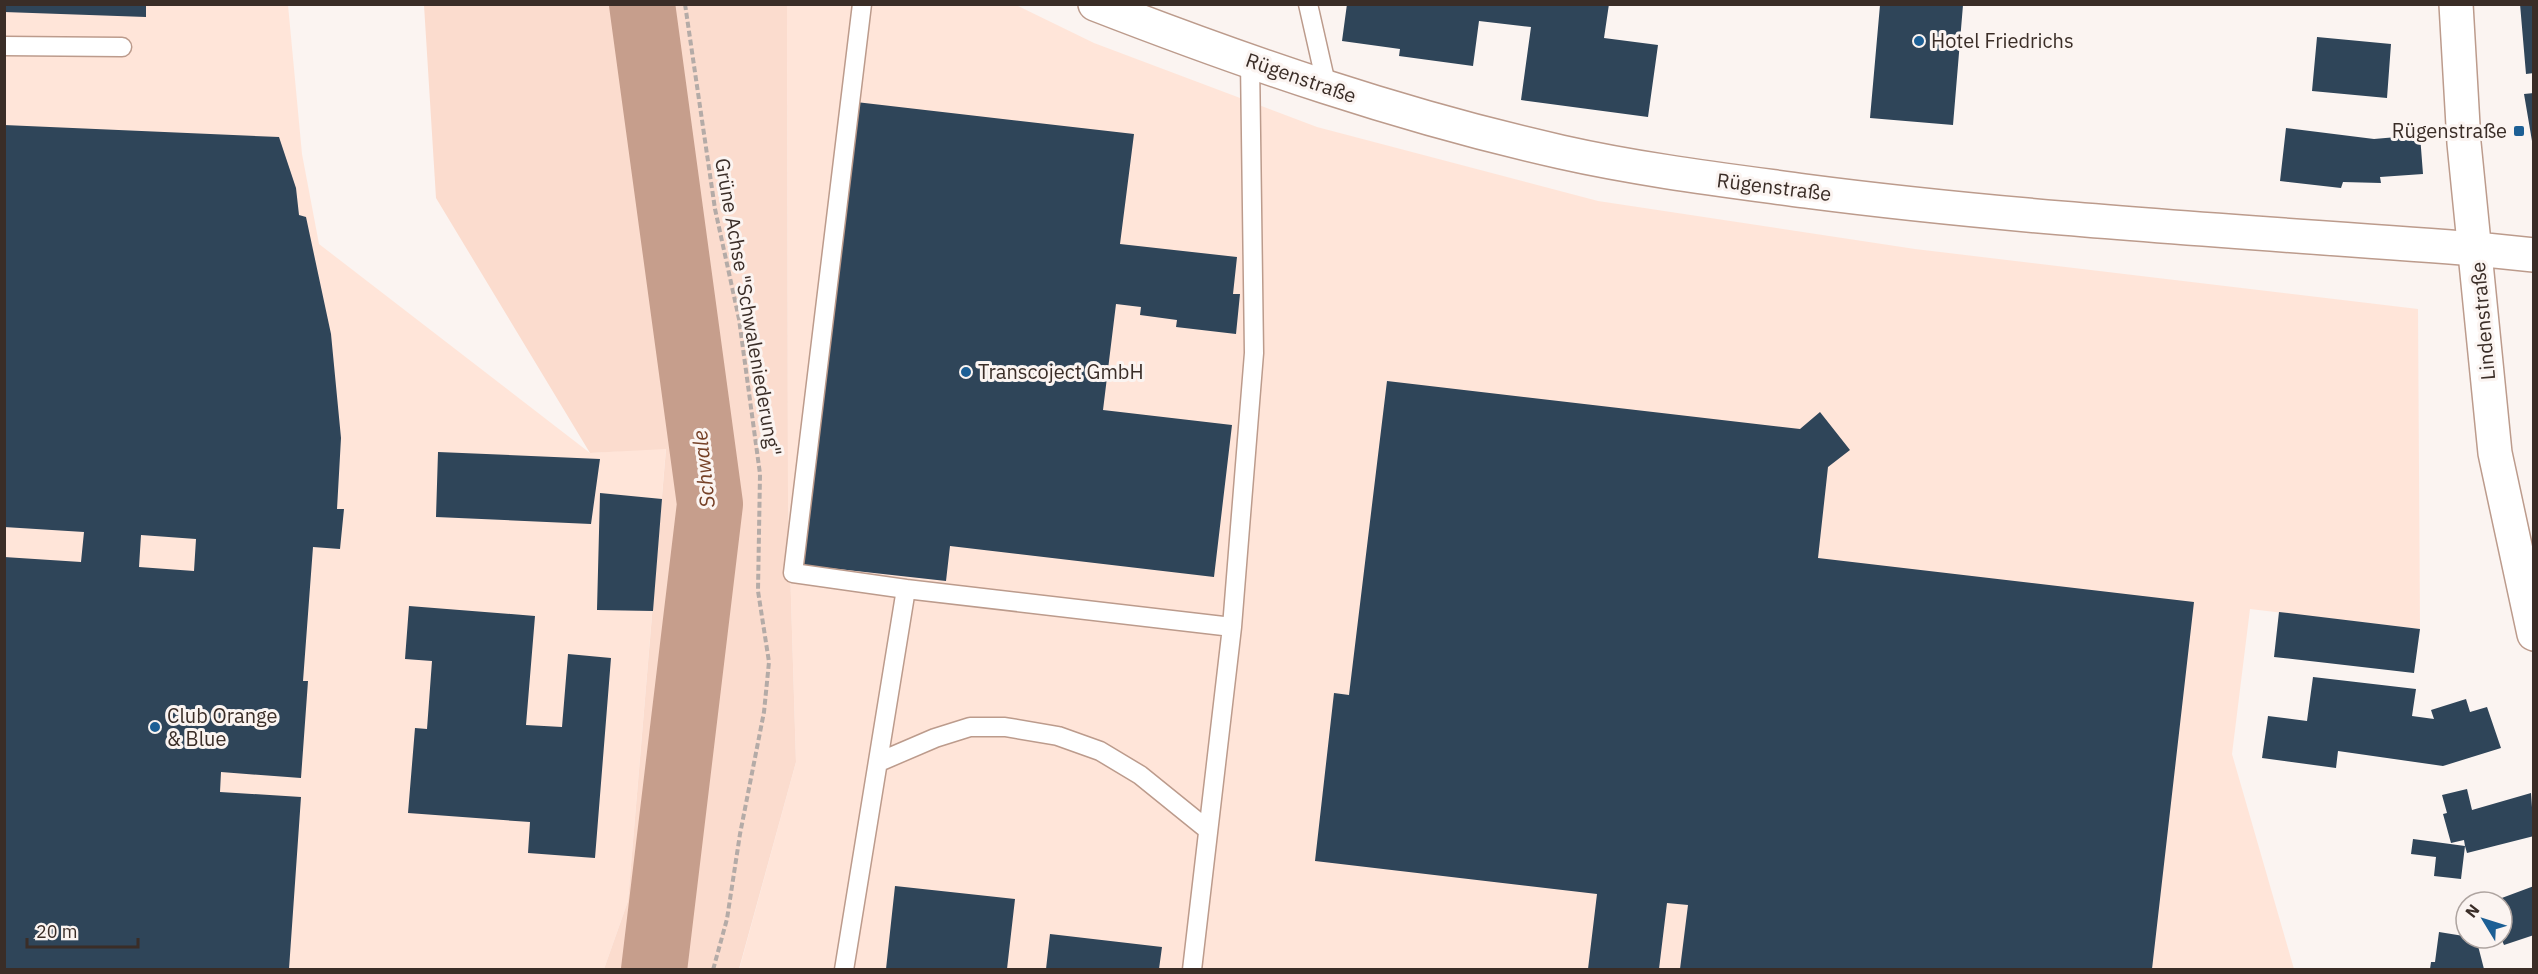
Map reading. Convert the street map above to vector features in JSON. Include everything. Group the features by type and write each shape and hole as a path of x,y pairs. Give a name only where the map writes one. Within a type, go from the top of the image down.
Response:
{"street":[{"name":"Rügenstraße","path":"1095,4 1250,61 1395,110 1562,152 1687,175 1888,202 2534,255"},
{"name":"Lindenstraße","path":"2456,4 2464,143 2495,453 2534,634"}],"lane":[{"path":"862,4 793,573 906,589 1232,627"},
{"path":"1308,4 1327,88"},
{"path":"4,46 122,47"},
{"path":"1192,969 1232,627 1254,353 1250,61"},
{"path":"844,969 906,589"},
{"path":"879,762 935,738 970,727 1005,727 1058,736 1100,751 1140,775 1208,830"}],"path":[{"name":"Grüne Achse \"Schwaleniederung\"","path":"685,4 715,209 739,319 760,474 758,591 769,662 764,712 740,834 727,919 713,969"}],"shaded area":[{"path":"5,5 288,5 302,154 319,244 590,453 666,448 628,901 604,969 5,970"},
{"path":"424,5 787,5 788,501 796,762 739,969 604,969 628,901 666,449 590,453 436,198"},
{"path":"787,5 1016,5 1094,43 1317,127 1598,201 1915,249 2418,309 2420,629 2250,609 2232,754 2294,969 739,970 796,762 788,501"}],"building":[{"path":"4,4 146,4 146,17 4,12"},
{"path":"1347,4 1609,4 1604,38 1658,45 1648,117 1521,100 1531,27 1479,21 1473,66 1399,56 1400,49 1342,41"},
{"path":"2520,4 2534,4 2534,73 2526,74"},
{"name":"Hotel Friedrichs","path":"1880,5 1963,5 1953,125 1870,118"},
{"path":"2317,37 2391,44 2387,98 2312,91"},
{"path":"2534,93 2534,141 2532,141 2524,94"},
{"name":"Transcoject GmbH","path":"856,102 1134,134 1120,244 1237,257 1233,294 1240,294 1236,334 1176,327 1177,320 1140,315 1141,307 1116,304 1103,410 1232,425 1214,577 950,546 946,581 802,565"},
{"path":"4,125 279,137 296,188 299,215 306,217 331,334 341,438 337,509 344,509 340,549 313,547 303,681 308,681 301,778 221,772 220,792 301,797 289,969 4,969 4,557 81,562 84,532 4,527","holes":["141,535 196,539 194,571 139,567"]},
{"path":"2286,128 2374,139 2420,135 2423,174 2380,177 2381,183 2343,182 2341,188 2280,181"},
{"path":"1387,381 1800,429 1820,412 1850,450 1828,467 1818,558 2194,602 2152,969 1680,969 1688,905 1667,903 1659,969 1588,969 1597,894 1315,861 1334,693 1349,695"},
{"path":"438,452 600,459 591,524 436,517"},
{"path":"600,493 662,499 653,611 597,610"},
{"path":"409,606 535,616 526,725 562,727 568,654 611,658 595,858 528,853 530,822 408,813 415,728 427,729 432,661 405,659"},
{"path":"2279,612 2420,629 2414,673 2274,657"},
{"path":"2313,677 2416,689 2412,716 2434,719 2431,710 2466,699 2470,712 2487,707 2501,748 2443,766 2338,751 2336,768 2262,758 2268,716 2307,721"},
{"path":"2467,789 2472,810 2531,793 2534,836 2467,853 2464,840 2451,843 2443,814 2447,813 2442,795"},
{"path":"2413,839 2465,846 2461,879 2434,876 2436,857 2411,854"},
{"path":"895,886 1015,899 1007,969 886,969"},
{"path":"2534,886 2534,935 2514,942 2514,893"},
{"path":"2439,932 2454,934 2454,950 2479,950 2484,969 2430,969 2431,962 2435,962"},
{"path":"1050,934 1162,947 1159,969 1046,969"}],"waterway":[{"name":"Schwale","path":"642,4 710,504 654,970"}],"place":[{"name":"Hotel Friedrichs","path":"1919,41"},
{"name":"Rügenstraße","path":"2519,131"},
{"name":"Transcoject GmbH","path":"966,372"},
{"name":"Club Orange & Blue","path":"155,727"}]}
